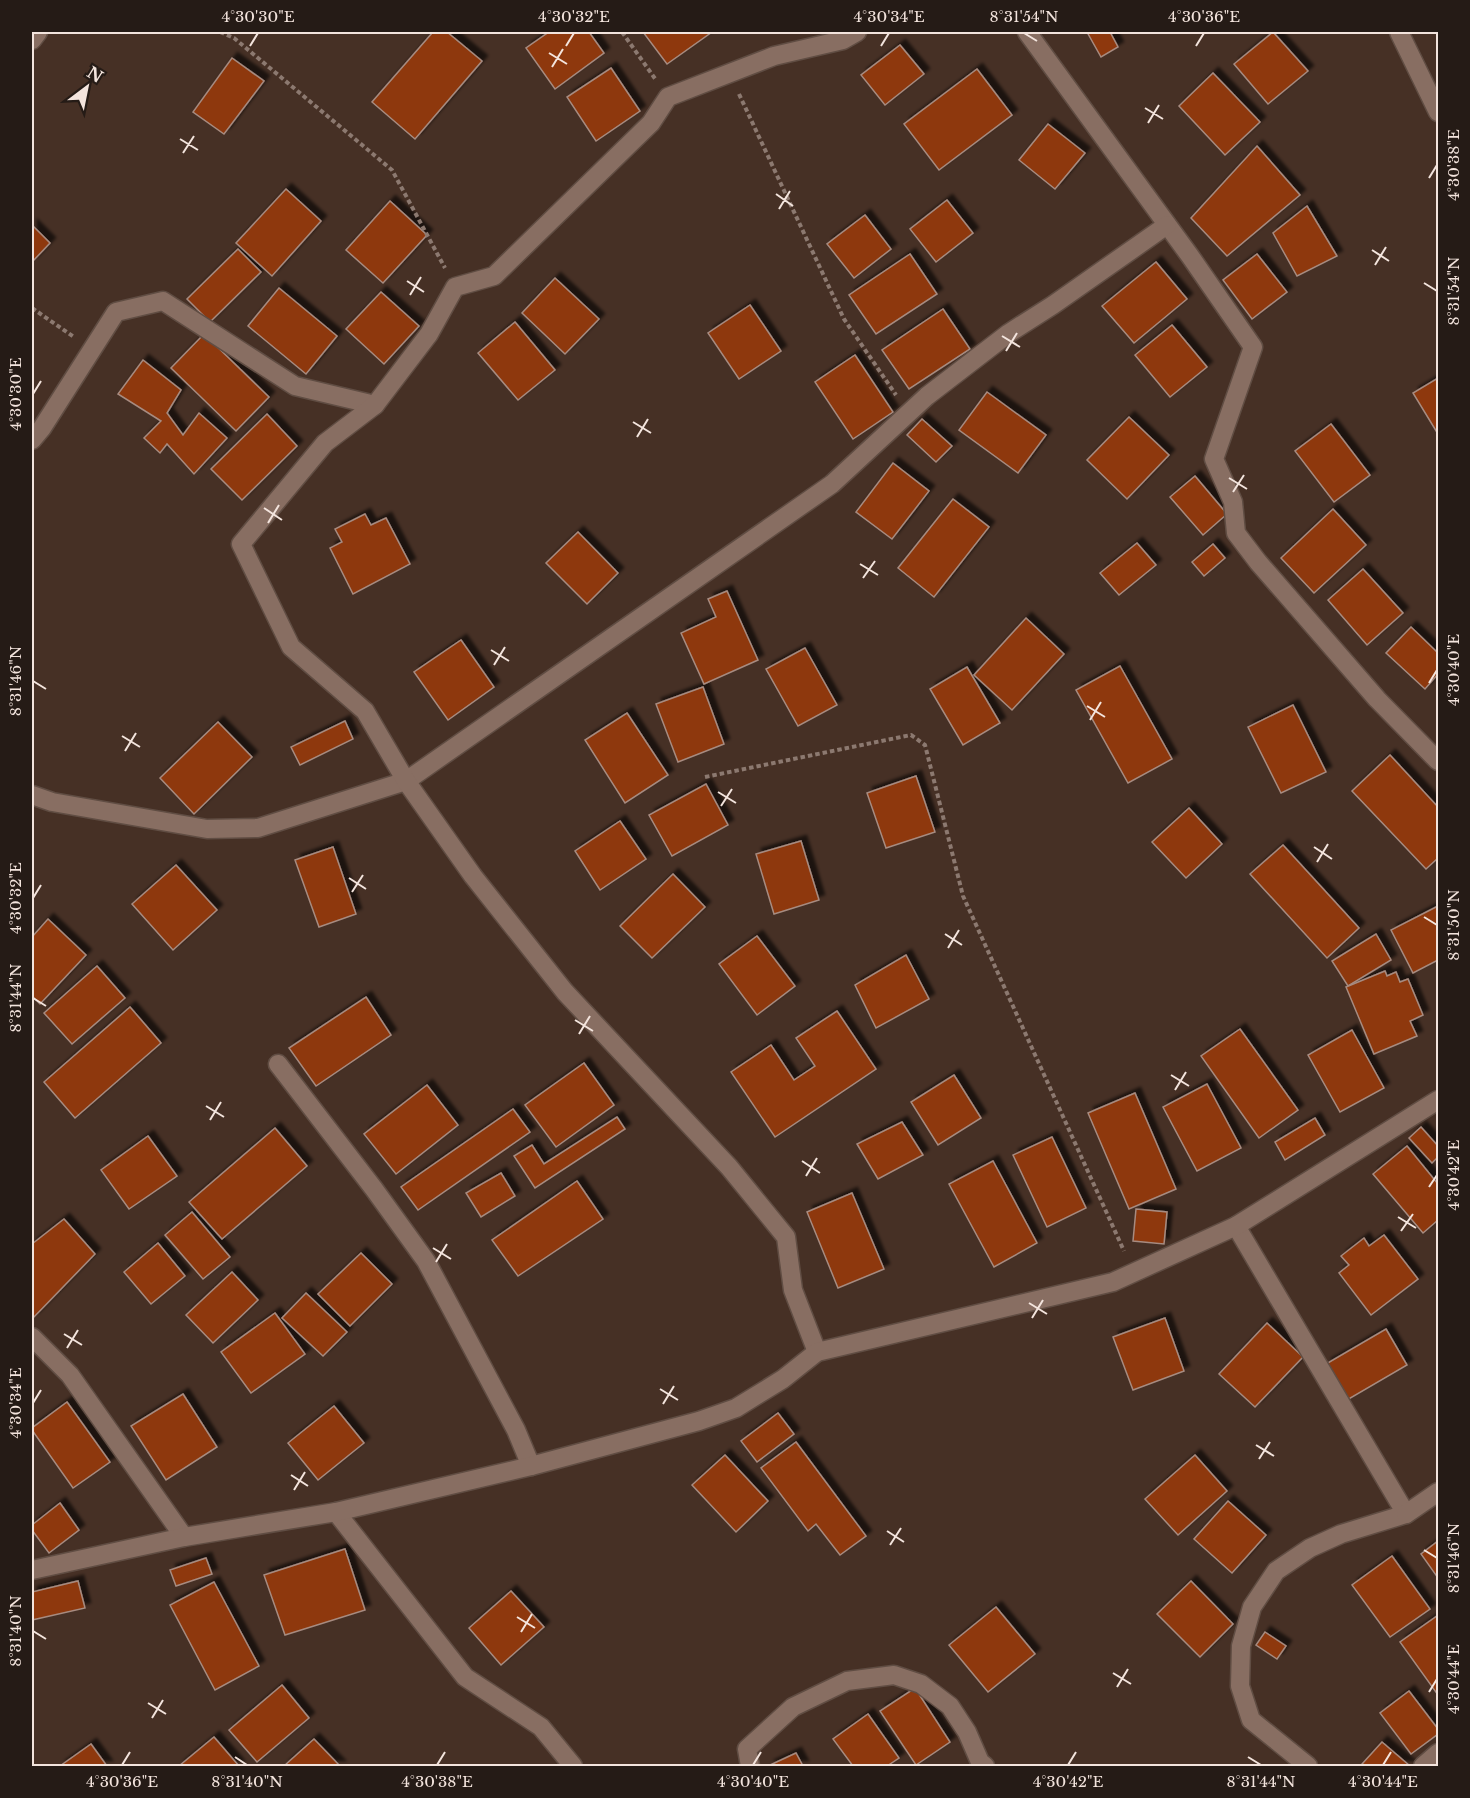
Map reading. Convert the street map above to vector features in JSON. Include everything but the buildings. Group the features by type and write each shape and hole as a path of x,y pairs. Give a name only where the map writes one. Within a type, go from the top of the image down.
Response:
{"street":[{"path":"32,40 38,32"},
{"path":"817,1352 793,1290 786,1237 729,1167 565,992 473,876 406,780 365,711 291,646 241,544 326,443 375,405 429,334 455,287 494,276 651,123 668,97 774,56 843,40 857,32"},
{"path":"1027,32 1253,347 1214,459 1233,502 1236,533 1258,562 1377,699 1438,761"},
{"path":"1399,32 1438,112"},
{"path":"32,795 52,802 207,829 258,828 406,780 832,484 927,396 1009,333 1167,225"},
{"path":"32,440 116,312 163,301 295,386 375,405"},
{"path":"278,1064 426,1261 516,1430 531,1466"},
{"path":"32,1570 184,1537 336,1512 531,1466 699,1421 736,1408 783,1379 817,1352 1113,1282 1134,1274 1236,1226 1438,1100"},
{"path":"1236,1226 1406,1514"},
{"path":"32,1337 70,1375 184,1537"},
{"path":"1308,1767 1251,1720 1240,1686 1241,1646 1252,1607 1276,1571 1310,1548 1341,1534 1406,1514 1438,1492"},
{"path":"336,1512 465,1677 541,1727 573,1767"},
{"path":"750,1767 747,1749 793,1707 847,1681 894,1676 921,1684 950,1706 967,1732 980,1762 985,1767"},
{"path":"1423,1767 1438,1753"}],"path":[{"path":"220,32 234,38 392,170 455,287"},
{"path":"621,32 668,97"},
{"path":"729,72 844,319 909,414"},
{"path":"32,308 92,350"},
{"path":"705,777 911,735 926,746 963,896 1134,1274"}]}
